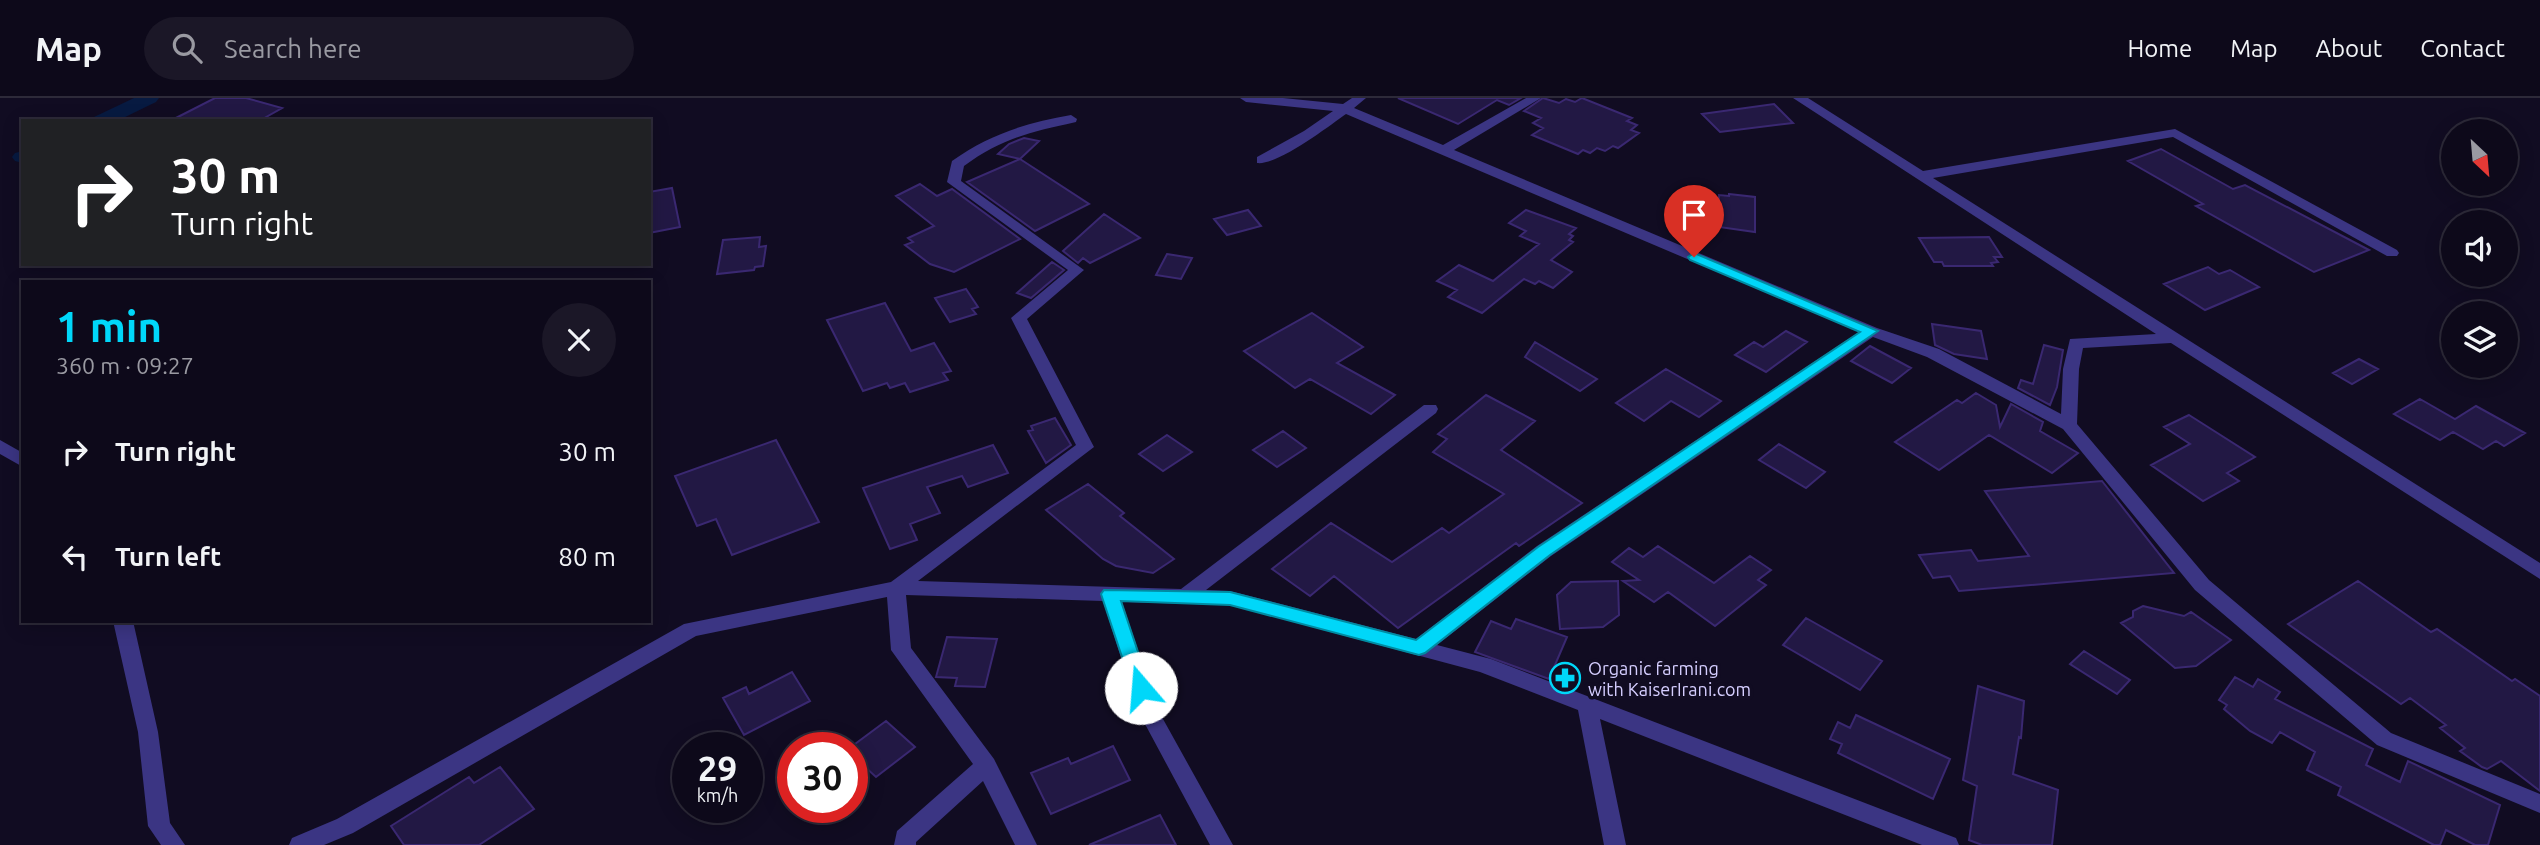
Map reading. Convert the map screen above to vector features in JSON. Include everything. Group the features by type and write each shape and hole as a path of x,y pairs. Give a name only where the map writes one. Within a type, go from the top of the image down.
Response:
{"street":[{"path":"1246,98 1343,108 1871,331 1933,353 2069,425 2202,585 2384,739 2540,804"},
{"path":"1262,160 1309,134 1360,98"},
{"path":"1442,151 1535,98"},
{"path":"1799,98 2540,572"},
{"path":"896,588 1085,447 1019,318 1077,270 954,182 957,164 986,142 1026,127 1071,119"},
{"path":"1920,176 2175,133 2392,253"},
{"path":"1419,648 1544,551 1871,331"},
{"path":"2069,425 2071,369 2076,343 2173,338"},
{"path":"1184,597 1430,409"},
{"path":"0,446 21,460"},
{"path":"896,588 901,650 986,765 1026,845"},
{"path":"300,845 345,826 691,629 896,588 1230,598 1484,665 1948,845"},
{"path":"1110,594 1148,711 1222,845"},
{"path":"123,623 148,732 159,826 174,845"},
{"path":"1587,705 1615,845"},
{"path":"905,845 905,838 986,765"}],"building":[{"path":"215,98 246,98 282,108 263,119 174,119"},
{"path":"1398,98 1521,98 1509,105 1497,100 1458,124"},
{"path":"1543,98 1559,103 1566,99 1575,102 1582,98 1632,118 1627,121 1637,125 1631,130 1639,133 1618,148 1613,146 1605,151 1597,148 1590,153 1583,150 1578,154 1532,135 1543,128 1533,123 1541,118 1524,111"},
{"path":"1774,104 1793,123 1720,132 1702,114"},
{"path":"1024,138 1039,141 1020,159 998,154 1009,144"},
{"path":"2161,149 2233,189 2245,185 2369,250 2314,272 2196,206 2203,204 2128,161"},
{"path":"1020,159 1089,204 1035,231 967,182"},
{"path":"920,184 937,196 952,189 1020,239 954,272 930,264 905,245 913,242 908,238 934,226 896,196"},
{"path":"672,188 680,227 651,233 651,192"},
{"path":"1719,195 1755,197 1755,232 1712,226 1714,201 1719,201"},
{"path":"1248,210 1261,226 1227,235 1214,219"},
{"path":"1526,210 1576,228 1569,234 1573,236 1569,240 1573,242 1551,260 1572,272 1553,288 1539,281 1535,284 1524,279 1482,313 1448,297 1457,290 1437,281 1459,265 1493,281 1539,244 1520,236 1526,231 1509,223"},
{"path":"1104,214 1140,238 1090,263 1083,258 1078,263 1063,251"},
{"path":"760,237 759,247 766,246 763,266 755,267 754,270 717,274 723,240"},
{"path":"1989,237 2002,257 1994,257 1998,262 1991,263 1993,266 1944,266 1942,262 1934,262 1919,238"},
{"path":"1167,254 1192,258 1181,279 1156,275"},
{"path":"1052,262 1064,270 1031,298 1017,293"},
{"path":"2208,267 2219,274 2230,270 2259,287 2205,310 2164,284"},
{"path":"966,289 978,307 972,309 976,314 950,322 935,298"},
{"path":"885,303 911,351 934,343 951,371 943,373 948,380 910,392 905,383 890,388 887,383 863,391 827,320"},
{"path":"1312,313 1363,347 1337,363 1395,395 1371,414 1310,379 1295,388 1244,351"},
{"path":"1932,324 1981,331 1987,359 1954,354 1935,345"},
{"path":"1786,331 1807,342 1766,372 1735,355 1754,342 1763,347"},
{"path":"1535,342 1597,379 1580,391 1525,357"},
{"path":"2044,345 2063,350 2057,387 2050,405 2018,388 2021,380 2033,384"},
{"path":"1870,346 1911,368 1892,383 1851,361"},
{"path":"2359,359 2378,369 2352,384 2333,373"},
{"path":"1666,369 1721,401 1699,417 1671,401 1644,421 1616,403"},
{"path":"1976,393 1996,405 2000,427 2011,404 2043,422 2040,431 2078,453 2052,473 1989,435 1939,470 1895,442 1957,400 1962,403"},
{"path":"1486,395 1535,421 1501,450 1582,503 1519,546 1516,543 1398,628 1334,576 1310,596 1272,569 1331,523 1392,562 1442,528 1449,533 1504,494 1433,452 1447,439 1438,434"},
{"path":"2420,399 2455,419 2476,406 2525,433 2504,446 2496,441 2483,449 2453,432 2440,440 2394,414"},
{"path":"2189,415 2255,457 2227,473 2239,481 2203,501 2151,465 2190,444 2164,427"},
{"path":"1055,418 1071,445 1046,463 1028,431 1033,430 1031,426"},
{"path":"1283,431 1306,448 1277,467 1253,450"},
{"path":"1167,435 1192,452 1163,471 1139,454"},
{"path":"776,440 819,522 732,555 716,519 697,526 675,476"},
{"path":"1779,444 1825,472 1806,488 1759,460"},
{"path":"993,445 1008,473 968,487 962,476 927,487 940,513 910,524 917,540 890,549 863,488"},
{"path":"2102,481 2174,573 1959,591 1950,576 1933,578 1919,555 1971,550 1978,561 2029,556 1985,491"},
{"path":"1088,484 1124,513 1120,516 1174,559 1153,573 1116,566 1103,559 1046,510"},
{"path":"1658,546 1714,583 1750,556 1771,570 1758,580 1766,585 1715,626 1668,592 1654,602 1623,581 1639,580 1612,562 1629,548 1643,557"},
{"path":"1618,581 1619,615 1603,627 1560,629 1557,595 1571,582"},
{"path":"2358,581 2431,632 2437,629 2512,681 2515,679 2540,696 2540,791 2501,761 2487,769 2482,767 2460,751 2465,748 2440,728 2446,725 2410,698 2401,704 2288,624"},
{"path":"2143,606 2184,616 2191,612 2231,640 2196,666 2175,668 2121,623 2133,617 2133,611"},
{"path":"1806,618 1882,661 1860,690 1783,645"},
{"path":"1516,619 1567,637 1549,679 1475,652 1491,621 1511,629"},
{"path":"947,637 997,639 985,687 955,686 957,678 936,677"},
{"path":"2084,651 2130,680 2117,694 2070,664"},
{"path":"792,672 810,701 750,732 742,732 723,698 746,687 749,694"},
{"path":"2235,677 2253,687 2258,679 2280,692 2275,699 2373,749 2366,765 2400,782 2408,761 2500,805 2488,845 2475,845 2446,830 2440,845 2434,845 2338,795 2341,787 2307,770 2315,752 2280,732 2272,743 2250,731 2224,709 2227,705 2219,700"},
{"path":"1978,686 2024,701 2021,738 2019,737 2013,774 2058,790 2052,845 1982,845 1969,840 1977,786 1963,780"},
{"path":"1856,715 1950,759 1933,799 1838,753 1842,744 1830,739 1838,722 1850,728"},
{"path":"886,721 915,747 876,777 868,770 868,734"},
{"path":"1113,746 1130,780 1051,814 1031,773 1068,758 1071,764"},
{"path":"500,767 534,809 479,845 404,845 391,826 469,777 474,783"},
{"path":"1160,815 1176,845 1089,845"}],"waterway":[{"path":"105,119 149,98"}],"place":[{"name":"Organic farming with KaiserIrani.com","path":"1565,678"}],"route":[{"path":"1141,688 1110,594 1230,598 1419,648 1544,551 1871,331 1694,257"}]}
